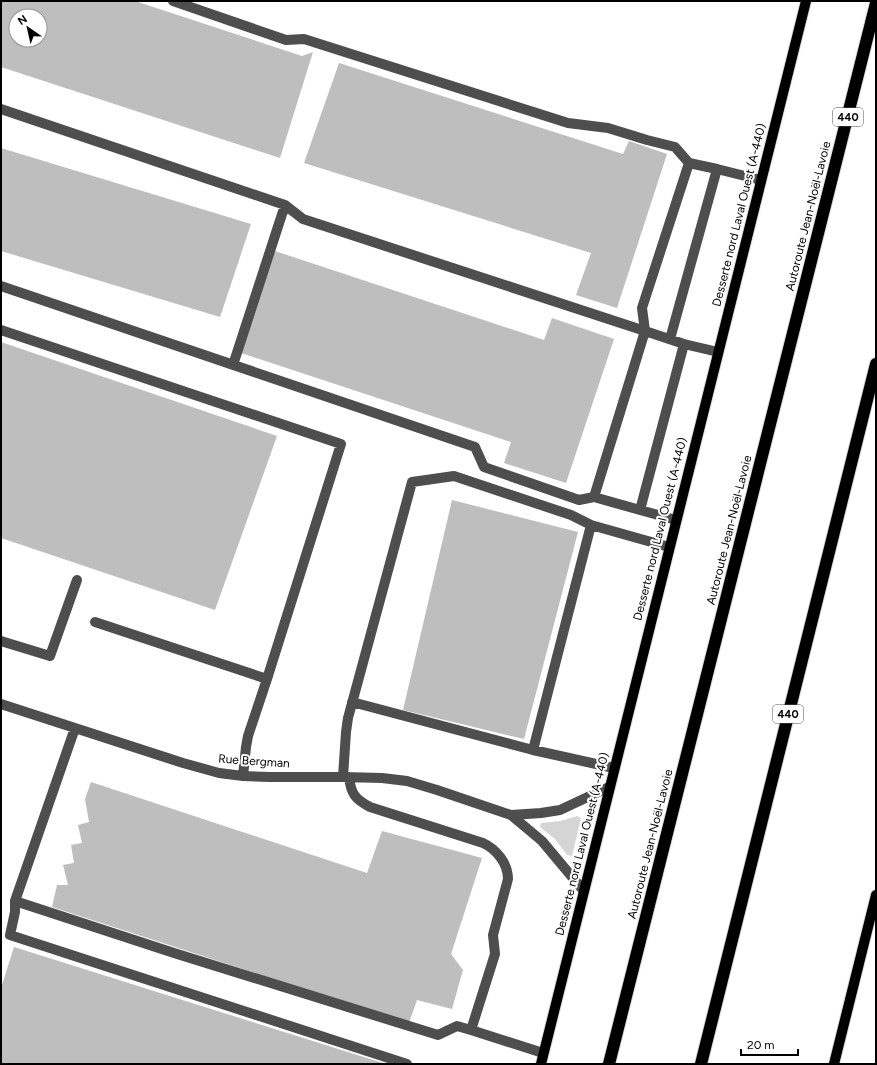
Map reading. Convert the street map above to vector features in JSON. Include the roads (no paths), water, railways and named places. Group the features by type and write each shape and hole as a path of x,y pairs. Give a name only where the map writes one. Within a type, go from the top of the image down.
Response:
{"highway":[{"name":"Autoroute Jean-Noël-Lavoie","path":"609,1064 876,3"},
{"name":"440","path":"701,1064 876,364"}],"main road":[{"name":"Desserte nord Laval Ouest (A-440)","path":"541,1064 583,890 806,1"},
{"path":"834,1064 876,895"}],"street":[{"path":"173,1 286,40 304,39 568,123 608,128 675,147 689,163 761,180"},
{"path":"1,109 285,205 303,219 684,344 718,352"},
{"path":"594,498 645,331 642,308 689,163"},
{"path":"670,339 717,169"},
{"path":"233,365 285,205"},
{"path":"1,286 475,447 484,467 579,500 594,498 676,520"},
{"path":"1,330 341,444 248,736 244,776"},
{"path":"640,510 684,344"},
{"path":"471,1030 495,954 493,935 508,879 508,873 504,864 490,847 483,843 363,803 356,798 346,776 346,732 352,702 412,482 454,476 571,514 591,525 669,547"},
{"path":"533,750 591,525"},
{"path":"1,641 50,656 77,580"},
{"path":"95,622 267,679"},
{"path":"352,702 533,750 614,768"},
{"name":"Rue Bergman","path":"1,704 202,769 219,773 270,777 346,776 382,778 407,781 437,790 511,815 542,841 583,890"},
{"path":"75,728 15,900 15,912 5,935 407,1064"},
{"name":"Rue Bergman","path":"511,815 560,810 609,787"},
{"path":"15,900 174,953 438,1035 457,1026 543,1052"}]}
